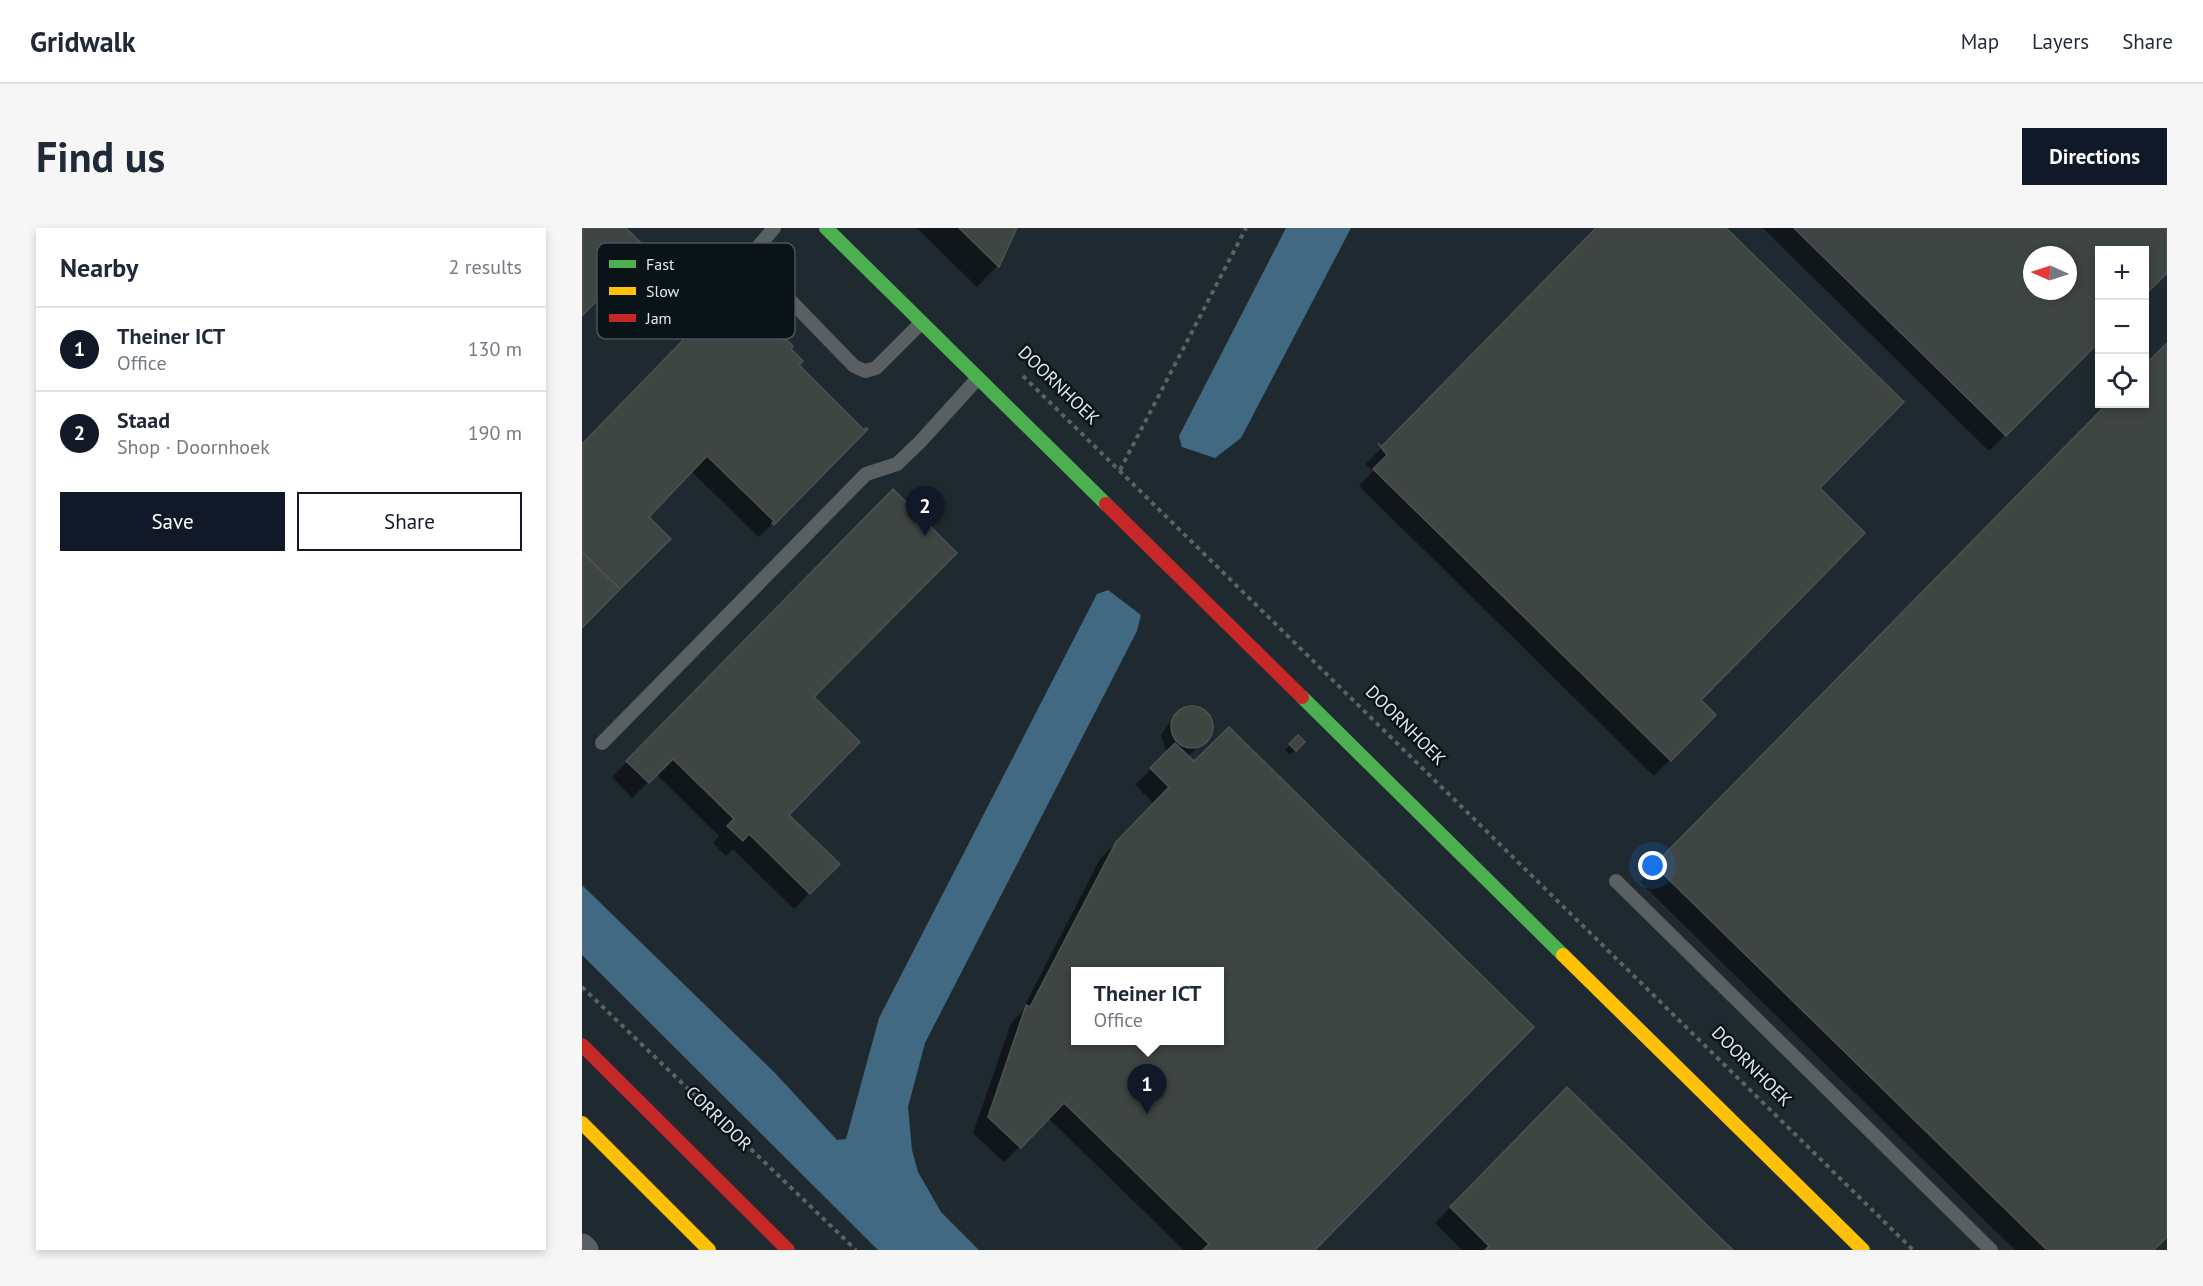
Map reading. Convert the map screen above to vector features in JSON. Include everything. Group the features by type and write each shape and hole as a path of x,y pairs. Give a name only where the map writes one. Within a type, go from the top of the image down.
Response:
{"street":[{"path":"826,228 1863,1250"},
{"path":"582,1045 788,1250"},
{"path":"582,1123 709,1250"}],"lane":[{"path":"761,243 774,228"},
{"path":"795,305 854,366 865,371 876,368 921,323"},
{"path":"602,743 866,474 897,464 978,378"},
{"path":"1616,881 1991,1250"}],"path":[{"path":"1120,470 1246,228"},
{"name":"DOORNHOEK","path":"1017,370 1913,1250"},
{"name":"CORRIDOR","path":"582,987 856,1250"}],"water":[{"path":"1286,228 1351,228 1241,438 1215,458 1182,447 1179,436"},
{"path":"1108,590 1141,615 1137,631 925,1043 908,1107 912,1150 918,1172 941,1212 979,1250 878,1250 582,955 582,885 775,1073 837,1140 846,1139 879,1018 1097,594"}],"building":[{"path":"582,228 626,228 641,243 597,243 597,301 582,316"},
{"path":"959,228 1017,228 999,267"},
{"path":"1596,228 1726,228 1904,402 1820,488 1865,533 1701,700 1716,715 1671,761 1373,469 1387,455 1381,447"},
{"path":"1794,228 2167,228 2167,273 2149,291 2149,246 2095,246 2095,346 2006,436"},
{"path":"684,339 782,339 784,341 786,339 793,346 791,349 803,361 799,365 864,430 868,429 774,525 772,523 774,521 707,456 649,517 671,539 620,589 582,552 582,444"},
{"path":"2167,343 2167,1237 2154,1250 2047,1250 1654,865 2103,408 2149,408 2149,361"},
{"path":"893,489 957,553 814,697 860,742 789,815 840,864 810,894 749,834 743,841 727,826 734,819 673,759 649,783 626,761"},
{"path":"582,552 620,589 582,628"},
{"path":"1192,706 1207,712 1213,727 1207,742 1192,748 1177,742 1171,727 1177,712"},
{"path":"1229,727 1534,1027 1315,1250 1203,1250 1209,1244 1064,1103 1021,1148 988,1117 1026,1005 1030,1007 1116,842 1169,787 1150,768 1175,743 1194,761"},
{"path":"1298,735 1305,742 1296,751 1289,744"},
{"path":"1567,1087 1733,1250 1485,1250 1489,1246 1450,1207"}],"traffic: fast":[{"path":"826,228 1106,504"},
{"path":"1302,697 1563,955"}],"traffic: slow":[{"path":"1563,955 1863,1250"},
{"path":"582,1123 709,1250"}],"traffic: jam":[{"path":"1106,504 1302,697"},
{"path":"582,1045 788,1250"}],"place":[{"name":"Staad","path":"925,536"},
{"name":"Theiner ICT","path":"1147,1114"}]}
